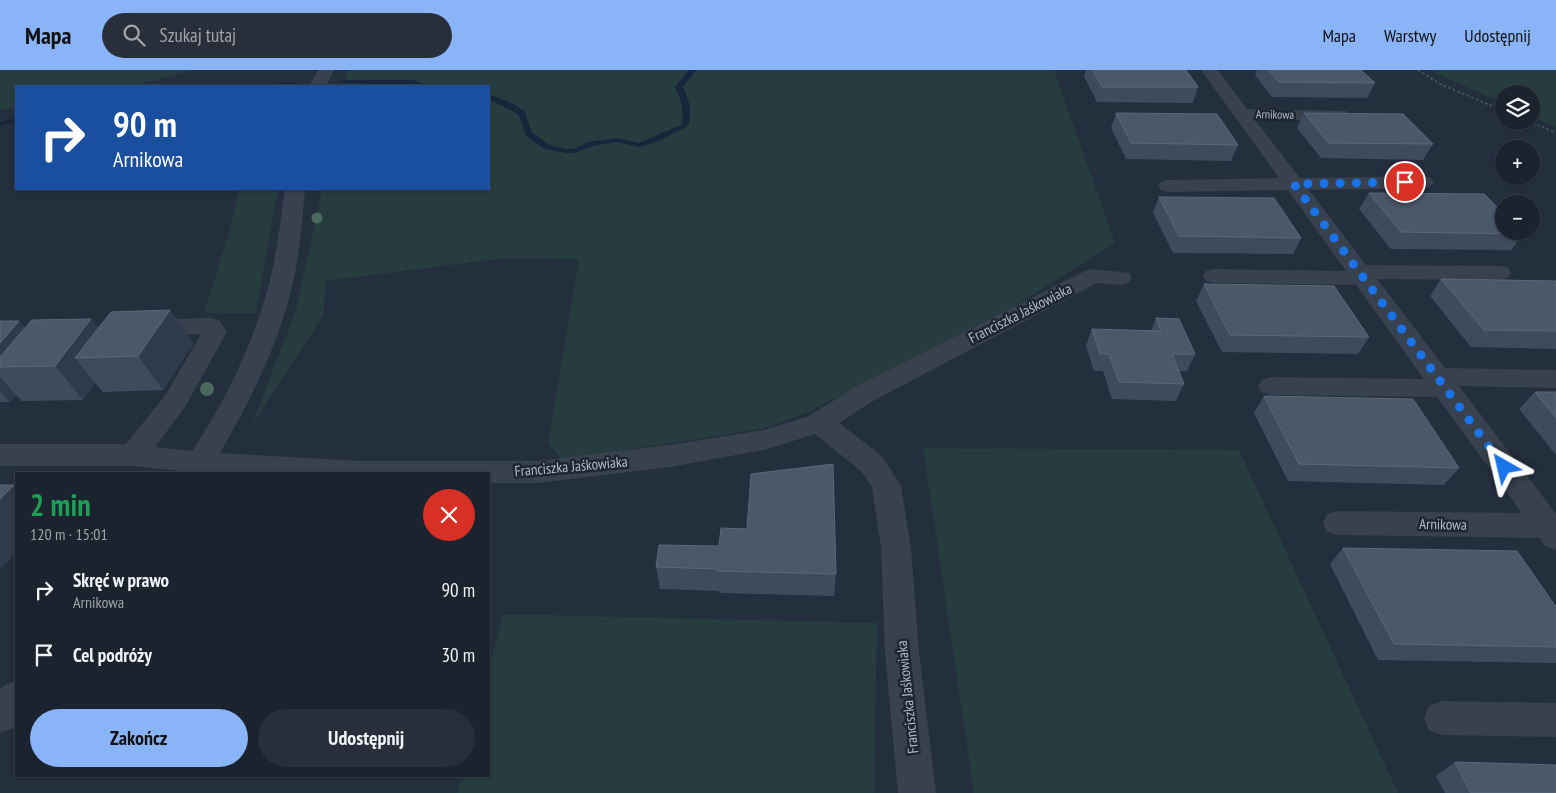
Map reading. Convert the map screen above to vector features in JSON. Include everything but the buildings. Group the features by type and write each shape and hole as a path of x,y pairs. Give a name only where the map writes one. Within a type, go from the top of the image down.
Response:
{"street":[{"path":"318,85 326,70"},
{"name":"Arnikowa","path":"1209,70 1236,116 1294,184 1441,383 1550,523"},
{"name":"Arnikowa","path":"1236,116 1359,115"},
{"path":"1168,186 1424,182"},
{"path":"195,468 236,398 266,331 283,274 295,190"},
{"path":"1214,276 1500,273"},
{"name":"Franciszka Jaśkowiaka","path":"0,455 133,455 195,468 361,472 538,472 670,456 764,440 819,423 864,394 1093,276 1121,278"},
{"path":"120,329 210,326 215,332 176,400 133,455"},
{"path":"1271,386 1556,379"},
{"name":"Franciszka Jaśkowiaka","path":"819,423 852,446 872,464 886,486 896,548 902,652 917,793"},
{"name":"Arnikowa","path":"1338,523 1550,523"},
{"path":"0,716 15,699"},
{"path":"1442,718 1556,720"}],"path":[{"path":"1418,70 1440,84 1495,107"},
{"path":"1540,126 1556,133"}],"green space":[{"path":"0,70 193,70 137,85 15,85 15,107 0,110"},
{"path":"347,70 1054,70 1115,243 1015,306 806,413 762,429 563,460 548,444 579,259 506,258 325,281 324,314 251,427 296,310 322,190 490,190 490,85 344,85"},
{"path":"1433,70 1556,70 1556,127 1540,120 1540,85 1495,85 1495,99 1437,74"},
{"path":"239,190 278,190 256,313 204,313 231,226"},
{"path":"923,448 1239,450 1398,793 974,793"},
{"path":"503,614 877,623 874,793 457,793 462,777 490,777 490,667"}],"waterway":[{"path":"490,97 512,107 522,114 529,134 547,147 575,151 591,144 617,140 639,145 684,126 687,116 686,106 679,87 693,70"},
{"path":"344,81 414,82 422,85"},
{"path":"284,85 294,84"},
{"path":"0,124 15,120"}],"route":[{"path":"1405,182 1294,184 1504,467"}]}
